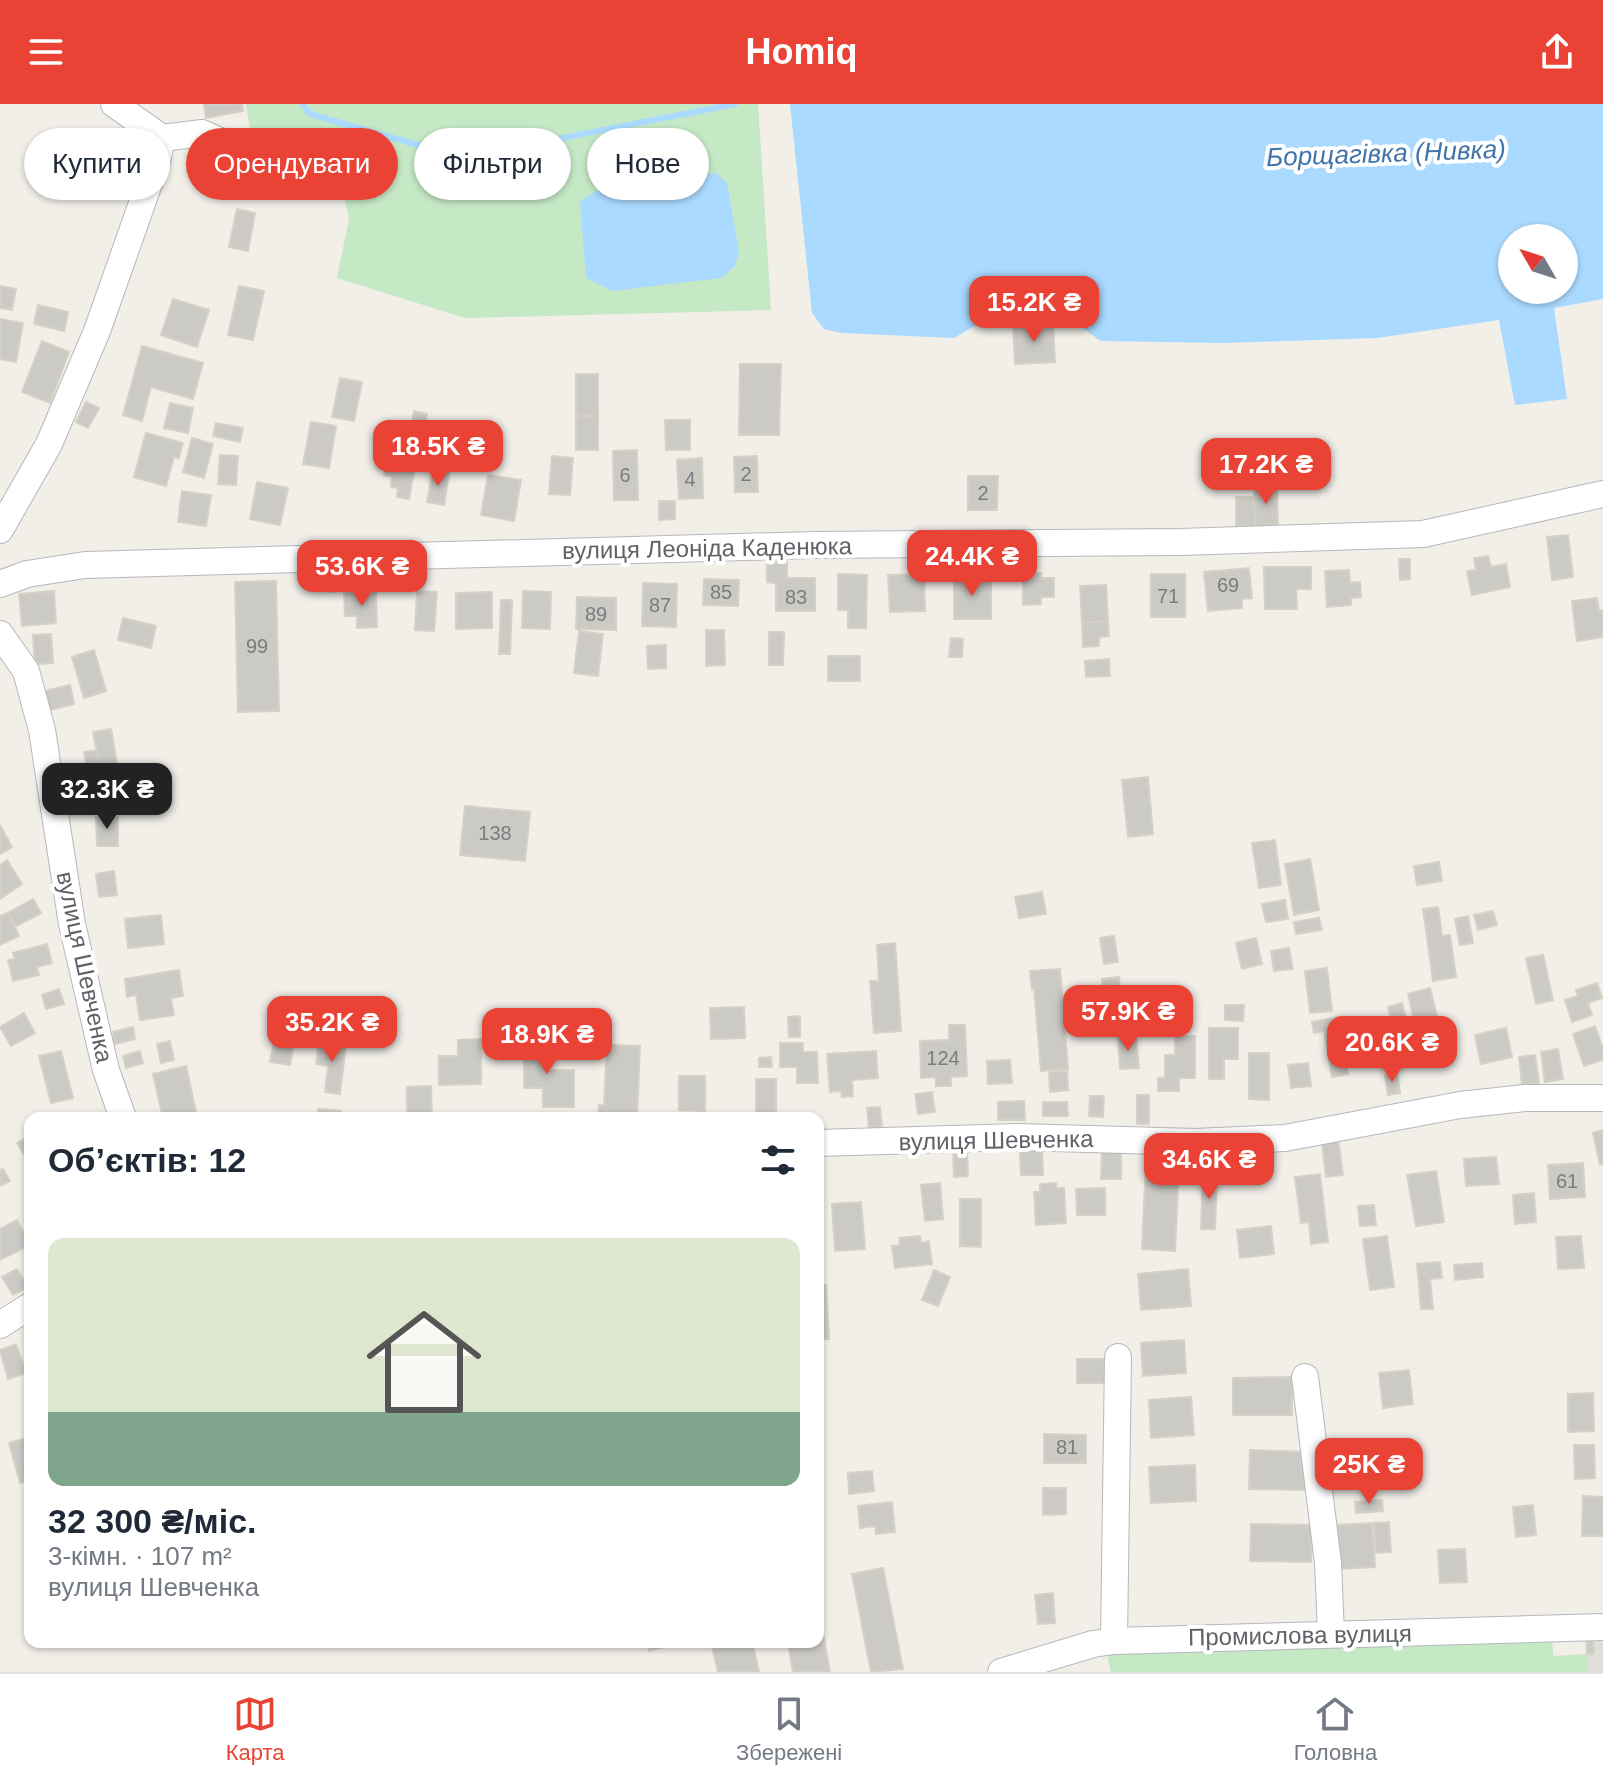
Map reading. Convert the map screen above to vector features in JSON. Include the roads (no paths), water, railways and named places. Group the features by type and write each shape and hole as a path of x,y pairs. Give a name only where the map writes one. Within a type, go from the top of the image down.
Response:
{"street":[{"path":"114,104 148,128"},
{"path":"0,530 49,444 97,331 143,200"},
{"name":"вулиця Леоніда Каденюка","path":"0,584 27,574 85,565 814,545 1180,542 1423,534 1603,494"},
{"name":"вулиця Шевченка","path":"0,634 26,671 42,730 72,924 106,1070 121,1112"},
{"name":"вулиця Шевченка","path":"824,1143 1018,1137 1195,1142 1285,1138 1460,1105 1525,1098 1603,1098"},
{"path":"0,1325 24,1310"},
{"path":"1114,1641 1118,1357"},
{"path":"1305,1377 1328,1563 1331,1634"},
{"name":"Промислова вулиця","path":"1001,1672 1093,1644 1114,1641 1603,1627"}],"water":[{"path":"790,104 1603,104 1603,299 1578,304 1578,224 1498,224 1498,304 1576,304 1554,308 1567,399 1515,405 1499,320 1377,338 1222,343 1101,341 1061,313 990,317 954,338 841,333 824,329 812,313"},
{"path":"716,173 727,183 739,252 735,266 721,278 612,291 586,278 580,202 587,197 587,200 709,200 709,174"}],"waterway":[{"name":"Борщагівка (Нивка)","path":"302,104 310,114 418,145 542,142 735,104"}]}
